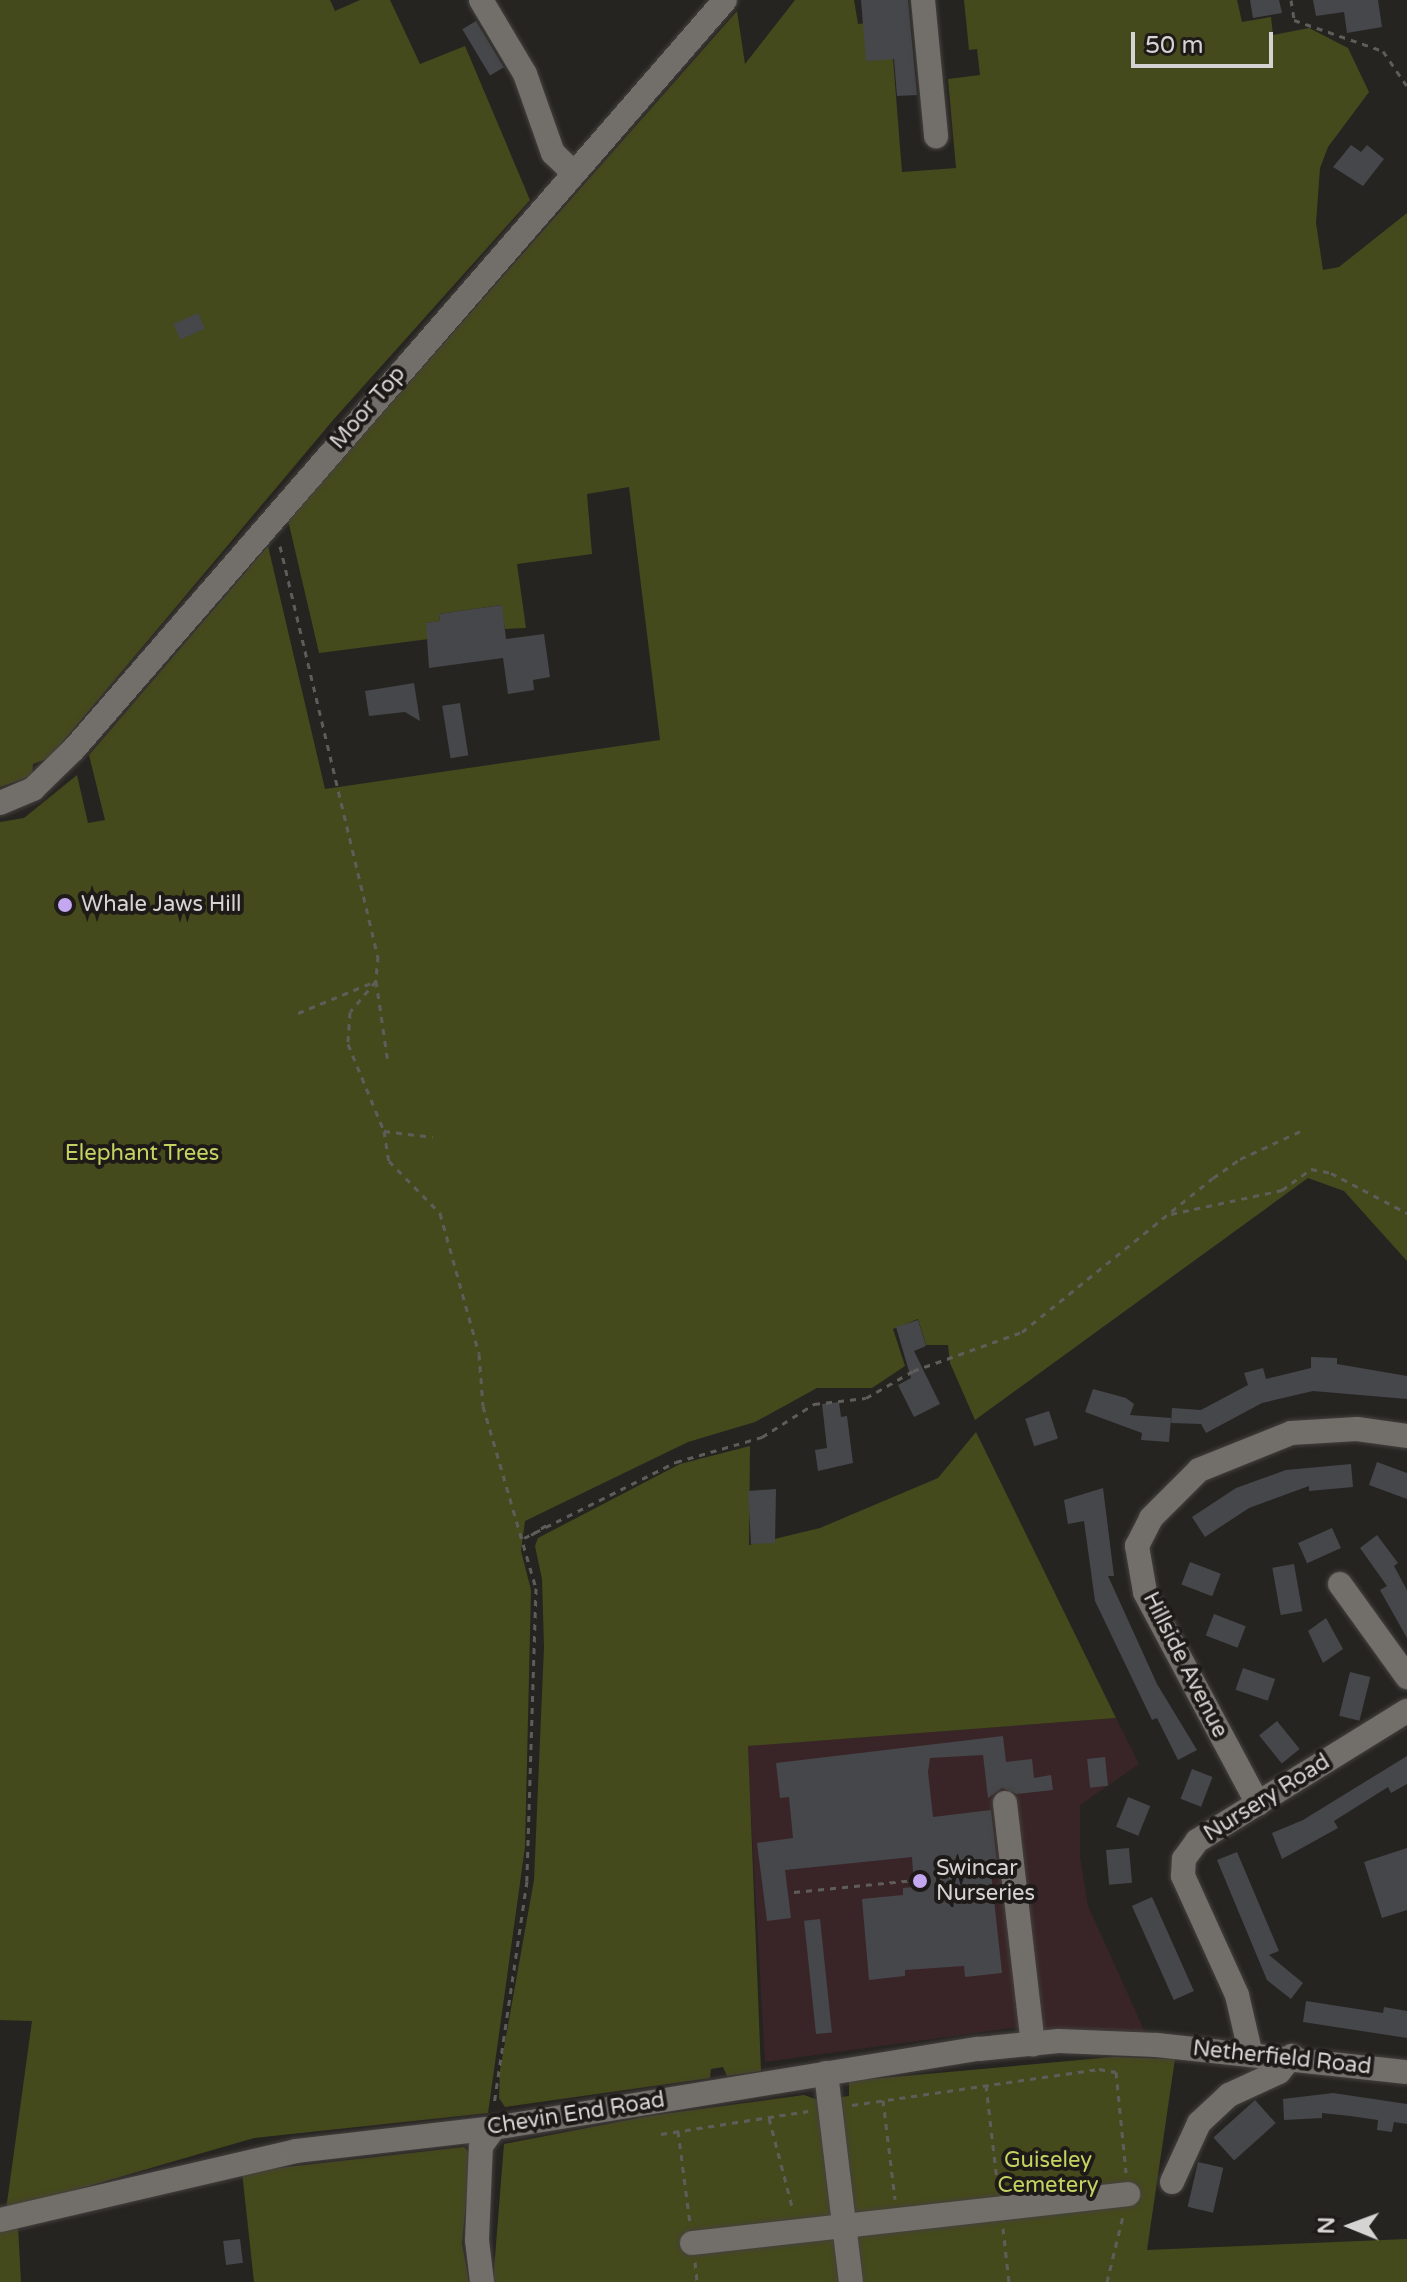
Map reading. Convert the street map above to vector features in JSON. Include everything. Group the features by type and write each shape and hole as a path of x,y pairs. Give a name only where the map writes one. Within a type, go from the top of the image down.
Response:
{"street":[{"path":"481,0 525,74 553,153 574,173"},
{"name":"Moor Top","path":"0,803 33,789 74,749 273,516 725,0"},
{"path":"923,0 936,136"},
{"name":"Hillside Avenue","path":"1258,1804 1145,1592 1137,1546 1151,1518 1199,1470 1291,1433 1357,1429 1407,1436"},
{"path":"1340,1584 1407,1677"},
{"name":"Nursery Road","path":"1250,2051 1237,1995 1183,1876 1184,1859 1197,1841 1407,1711"},
{"path":"1005,1803 1033,2044"},
{"name":"Chevin End Road","path":"0,2220 296,2151 494,2128 826,2073 1033,2044 1157,2045"},
{"name":"Netherfield Road","path":"1157,2045 1250,2051 1407,2072"},
{"path":"1172,2182 1199,2123 1229,2095 1279,2072 1292,2056"},
{"path":"826,2073 851,2282"},
{"path":"482,2282 477,2240 481,2146 494,2128"},
{"path":"692,2243 1128,2194"}],"path":[{"path":"1291,0 1294,20 1383,51 1407,86"},
{"path":"273,516 378,956 376,981 388,1062"},
{"path":"298,1013 376,981"},
{"path":"376,981 350,1012 346,1027 361,1082 384,1131 396,1174 440,1213 479,1354 483,1406 524,1538 536,1588 527,1881 496,2073 494,2128"},
{"path":"524,1538 552,1520 676,1462 745,1445 814,1404 866,1398 913,1371 1022,1332 1240,1159 1303,1130"},
{"path":"384,1131 433,1137"},
{"path":"1168,1214 1282,1190 1311,1169 1331,1173 1407,1213"},
{"path":"794,1892 1013,1870"},
{"path":"661,2134 1099,2069 1116,2072 1128,2194 1107,2282"},
{"path":"986,2085 1009,2282"},
{"path":"883,2100 897,2221"},
{"path":"769,2117 797,2233"},
{"path":"678,2131 697,2282"}],"shaded area":[{"name":"Swincar Nurseries","path":"1116,1718 1139,1764 1080,1805 1080,1857 1088,1906 1145,2032 1012,2028 765,2062 747,1746"}],"green space":[{"path":"0,0 330,0 335,11 360,0 390,0 420,64 465,46 530,200 334,419 49,758 33,764 32,776 0,787"},
{"name":"Elephant Trees","path":"795,0 854,0 858,24 890,20 902,172 956,168 948,79 980,75 977,49 969,50 964,0 1237,0 1242,22 1271,17 1273,35 1309,28 1348,48 1369,92 1328,147 1320,168 1316,223 1323,270 1339,267 1407,213 1407,1261 1344,1191 1308,1178 975,1420 950,1363 948,1345 926,1345 918,1319 893,1329 905,1366 872,1388 817,1388 755,1422 688,1442 525,1521 521,1551 531,1590 525,1847 488,2113 254,2138 6,2210 32,2021 0,2020 0,822 24,818 77,775 88,823 105,820 89,755 268,546 325,789 660,740 629,487 587,494 592,554 517,564 526,628 505,629 501,605 439,614 440,621 427,623 429,639 319,653 288,520 737,11 745,64"},
{"path":"976,1432 1116,1718 748,1746 761,2071 727,2076 723,2067 711,2069 710,2078 505,2107 499,2098 500,2070 534,1880 544,1647 542,1579 535,1546 538,1538 680,1464 750,1446 749,1545 820,1528 938,1478"},
{"name":"Guiseley Cemetery","path":"1113,2057 1175,2059 1147,2250 1407,2239 1407,2282 493,2282 504,2144 649,2116 804,2095 818,2100 849,2096 849,2081"},
{"path":"464,2147 471,2155 462,2243 469,2282 254,2282 242,2172"},
{"path":"18,2227 21,2282 0,2282 0,2230"}],"building":[{"path":"861,0 908,0 917,95 897,96 894,59 866,61"},
{"path":"1250,0 1279,0 1282,13 1253,18"},
{"path":"1313,0 1378,0 1382,27 1347,33 1344,12 1316,16"},
{"path":"476,21 504,67 490,76 462,29"},
{"path":"1351,145 1361,152 1367,145 1384,159 1363,186 1333,167"},
{"path":"198,313 205,329 180,340 173,324"},
{"path":"502,605 506,639 544,634 550,677 533,680 534,690 508,694 503,658 429,668 426,623 440,621 439,614"},
{"path":"414,683 420,721 405,712 369,716 365,691"},
{"path":"460,703 468,755 451,758 442,706"},
{"path":"918,1320 926,1346 914,1351 940,1404 914,1417 898,1385 911,1378 896,1327"},
{"path":"1311,1357 1337,1358 1337,1364 1407,1376 1407,1399 1313,1391 1262,1403 1206,1433 1201,1424 1171,1423 1172,1408 1201,1410 1248,1385 1244,1373 1263,1368 1266,1379 1311,1368"},
{"path":"1093,1389 1126,1398 1134,1404 1130,1415 1171,1418 1169,1442 1141,1440 1142,1433 1085,1412"},
{"path":"839,1402 841,1417 847,1416 853,1463 818,1471 815,1450 827,1448 822,1404"},
{"path":"1049,1411 1058,1439 1034,1446 1025,1419"},
{"path":"1377,1462 1407,1473 1407,1499 1369,1485"},
{"path":"1351,1464 1353,1487 1309,1491 1309,1486 1249,1508 1205,1537 1192,1517 1236,1488 1286,1470"},
{"path":"1103,1488 1114,1576 1108,1576 1157,1684 1197,1750 1178,1760 1157,1718 1152,1720 1095,1601 1084,1521 1068,1524 1064,1500"},
{"path":"776,1489 775,1543 751,1544 748,1491"},
{"path":"1332,1528 1341,1548 1307,1563 1298,1543"},
{"path":"1377,1535 1398,1563 1394,1566 1407,1590 1407,1638 1380,1590 1387,1586 1360,1548"},
{"path":"1190,1562 1221,1574 1212,1596 1181,1584"},
{"path":"1294,1564 1302,1611 1281,1615 1272,1568"},
{"path":"1214,1614 1246,1626 1237,1648 1206,1635"},
{"path":"1326,1618 1343,1649 1323,1663 1308,1631"},
{"path":"1243,1668 1275,1679 1268,1701 1236,1690"},
{"path":"1350,1672 1370,1677 1359,1721 1339,1716"},
{"path":"1277,1721 1300,1749 1282,1763 1259,1735"},
{"path":"1003,1736 1006,1762 1032,1759 1034,1778 1051,1775 1053,1790 1017,1794 1002,1788 988,1798 983,1755 930,1758 928,1772 933,1817 991,1810 997,1862 990,1863 1002,1973 965,1977 964,1966 905,1970 905,1976 869,1980 862,1899 903,1895 903,1888 914,1887 912,1857 785,1870 791,1918 767,1921 757,1843 793,1838 789,1797 780,1798 776,1763"},
{"path":"1407,1756 1407,1784 1391,1793 1388,1787 1334,1821 1338,1828 1282,1859 1272,1833 1303,1820"},
{"path":"1105,1757 1108,1786 1090,1788 1087,1759"},
{"path":"1192,1769 1213,1777 1201,1807 1181,1799"},
{"path":"1128,1797 1150,1806 1138,1836 1116,1827"},
{"path":"1129,1848 1132,1883 1109,1885 1106,1850"},
{"path":"1407,1848 1407,1910 1382,1918 1364,1862"},
{"path":"1237,1852 1279,1951 1269,1955 1303,1983 1291,1999 1267,1980 1217,1860"},
{"path":"1152,1897 1194,1991 1174,2000 1132,1906"},
{"path":"820,1919 832,2032 816,2034 804,1921"},
{"path":"1306,2001 1383,2013 1384,2007 1407,2011 1407,2038 1303,2022"},
{"path":"1333,2093 1407,2104 1407,2124 1394,2122 1392,2132 1377,2130 1378,2120 1350,2116 1322,2113 1322,2118 1284,2120 1283,2099"},
{"path":"1255,2100 1276,2123 1234,2161 1213,2137"},
{"path":"1198,2162 1223,2168 1213,2213 1188,2207"},
{"path":"240,2239 243,2263 226,2265 223,2241"}],"place":[{"name":"Whale Jaws Hill","path":"65,905"},
{"name":"Swincar Nurseries","path":"920,1881"}]}
